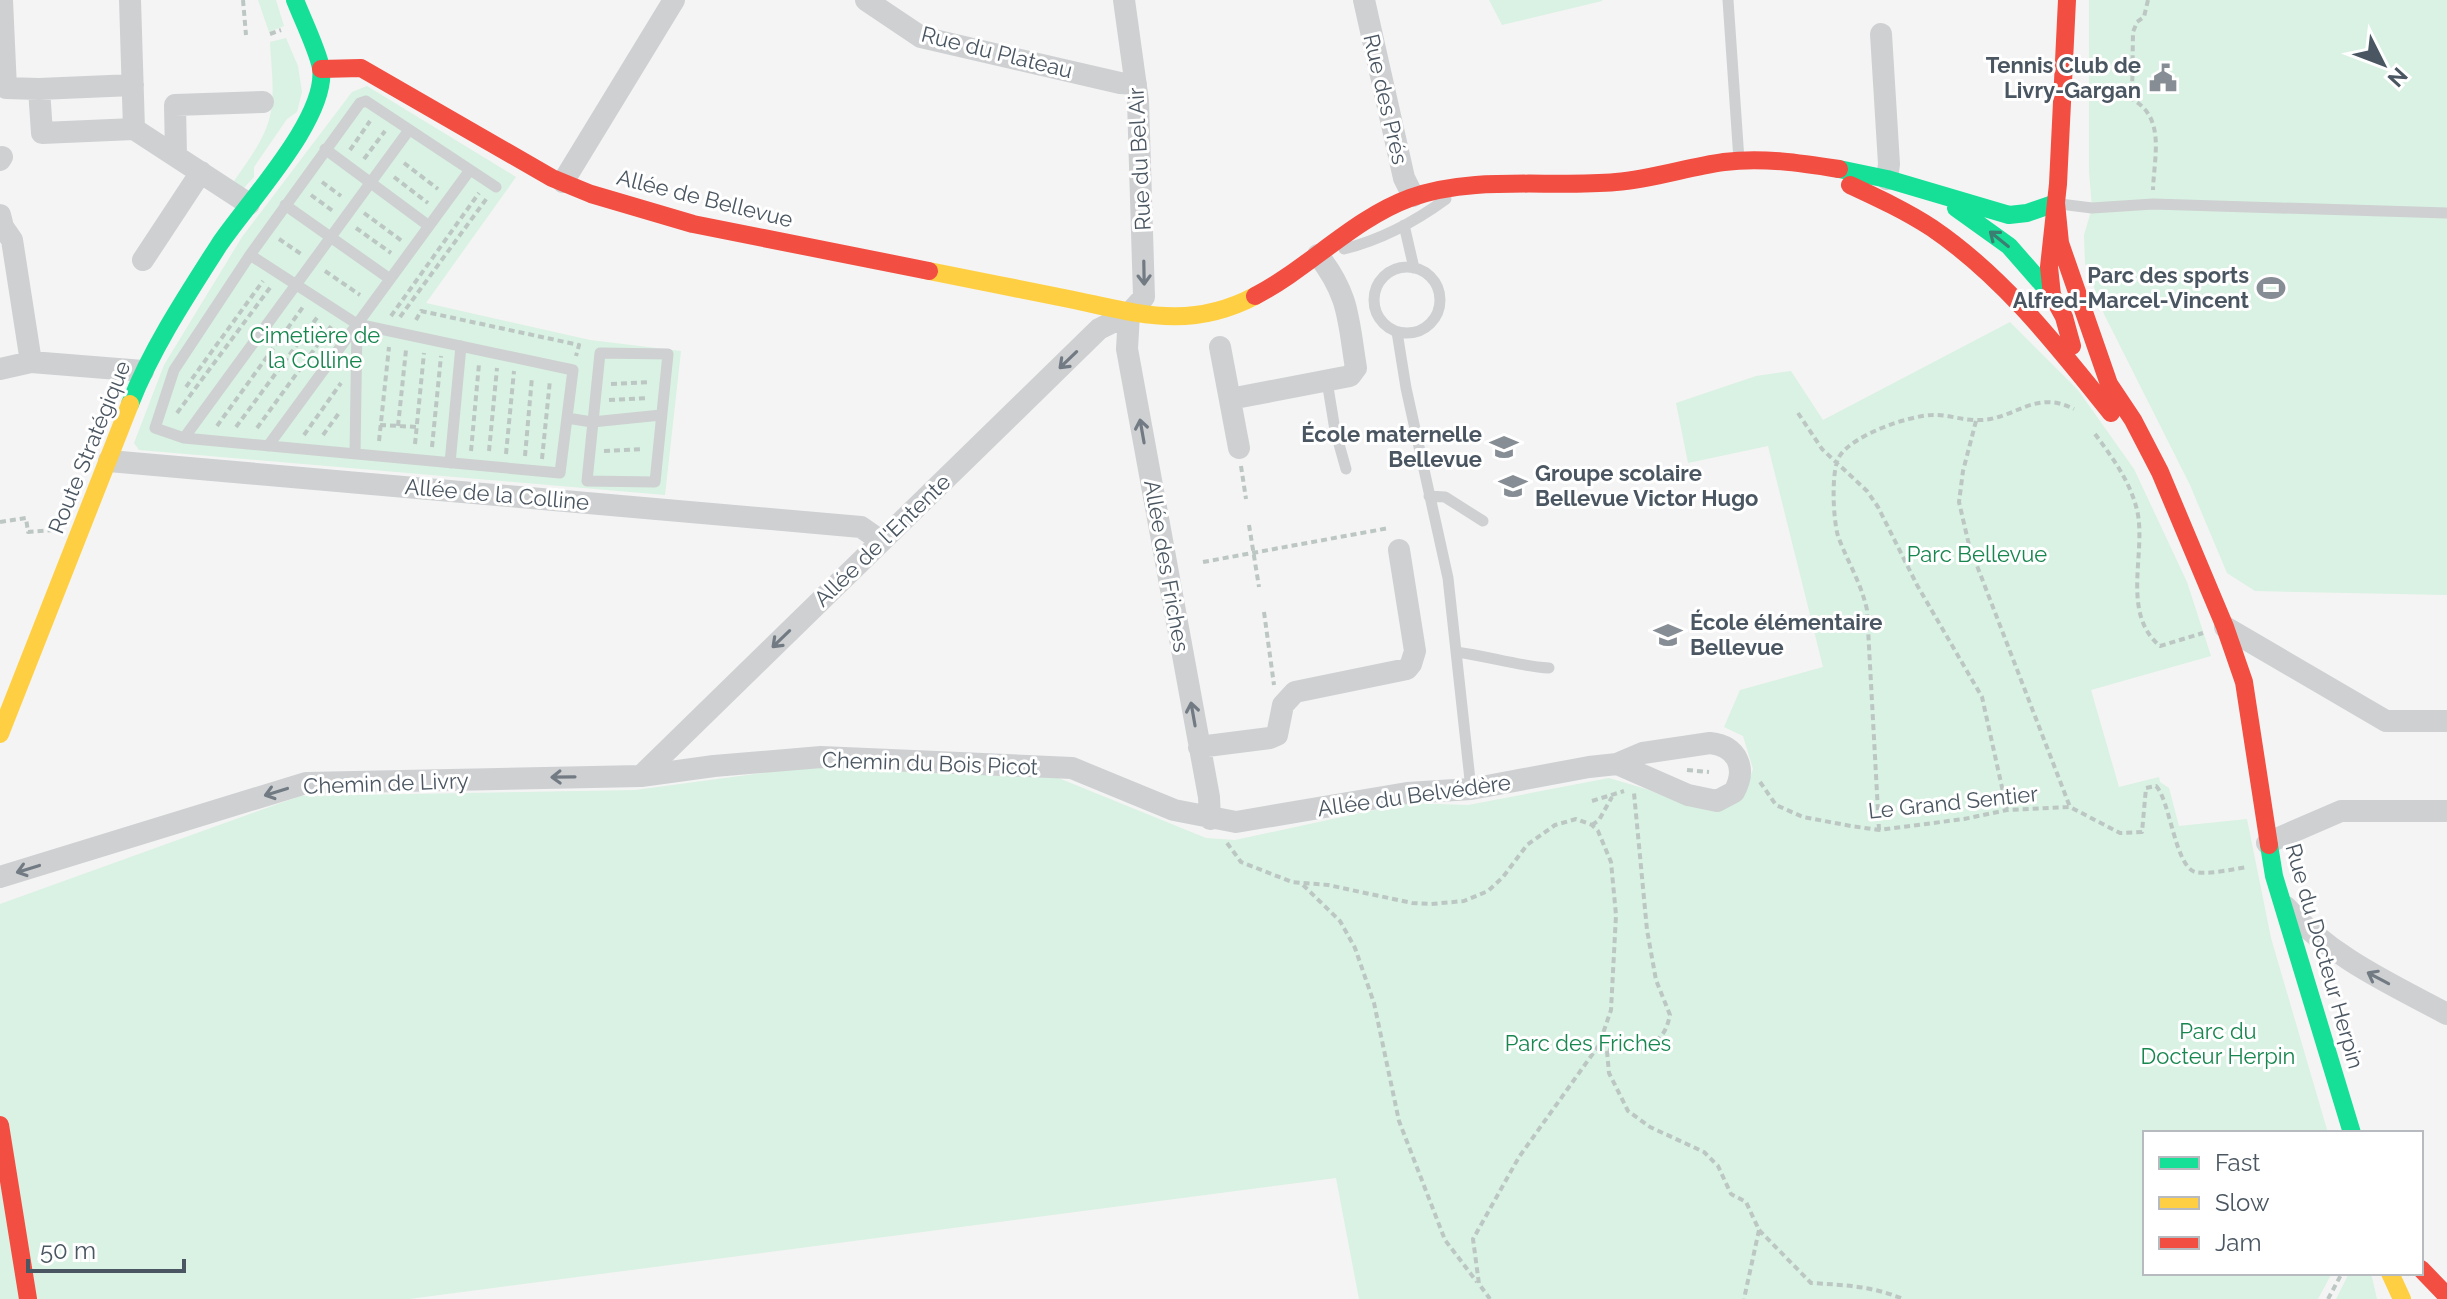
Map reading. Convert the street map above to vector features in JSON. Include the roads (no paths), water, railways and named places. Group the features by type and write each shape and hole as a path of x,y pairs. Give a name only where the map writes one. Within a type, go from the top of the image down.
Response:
{"street":[{"path":"2,0 6,88 133,85"},
{"path":"130,0 134,129"},
{"path":"295,0 321,69"},
{"path":"563,182 674,0"},
{"name":"Rue du Plateau","path":"866,0 921,37 1120,83 1136,84"},
{"name":"Rue du Bel Air","path":"1124,0 1136,84 1144,297 1129,314"},
{"name":"Rue des Prés","path":"1364,0 1404,178 1413,196"},
{"path":"2067,0 2056,203 2043,270 2064,317 2109,384"},
{"path":"1880,187 1889,164 1881,34"},
{"name":"Allée de Bellevue","path":"321,69 361,68 563,182 591,194 693,224 1074,300 1129,314 1158,317 1220,312 1270,290 1370,218 1413,196 1459,189 1618,182 1739,161 1788,163 1880,187"},
{"name":"Route Stratégique","path":"0,734 143,371 220,244 304,127 316,105 321,69"},
{"path":"39,89 42,133 134,129 249,204"},
{"path":"176,155 175,105 263,102"},
{"path":"143,260 201,172"},
{"path":"1880,187 1933,195 2010,215 2056,203"},
{"path":"1880,187 1951,225 1998,265 2011,271 2043,270"},
{"name":"Rue du Docteur Herpin","path":"1880,187 1970,256 2037,321 2118,421 2179,516"},
{"path":"1933,195 1967,214 2043,270"},
{"name":"Rue du Docteur Herpin","path":"2056,203 2060,243 2109,384 2153,459 2179,516 2244,682 2269,854 2351,1131"},
{"path":"0,215 3,227 12,240 31,362"},
{"path":"2043,270 2060,243"},
{"path":"1230,399 1350,376 1356,368 1342,291 1318,255"},
{"name":"Allée de l'Entente","path":"641,776 1099,329 1129,314"},
{"name":"Allée des Friches","path":"1129,314 1127,349 1215,829"},
{"path":"2064,317 2080,374"},
{"path":"1220,347 1239,448"},
{"path":"0,369 31,362 143,371"},
{"name":"Allée de la Colline","path":"109,461 861,527 881,541"},
{"path":"1199,747 1277,735 1283,705 1295,692 1401,672 1411,664 1415,651 1399,550"},
{"path":"2225,627 2386,721 2447,721"},
{"name":"Allée du Belvédère","path":"1215,829 1236,822 1407,793 1471,789 1617,764 1643,753 1710,743 1728,748 1740,761 1741,769 1734,792 1717,801 1688,795 1617,764"},
{"name":"Chemin du Bois Picot","path":"641,776 821,757 1072,768 1215,829"},
{"name":"Chemin de Livry","path":"0,877 306,783 641,776"},
{"path":"2269,854 2341,811 2447,811"},
{"path":"2282,902 2310,933 2337,954 2447,1014"},
{"path":"2305,981 2321,963 2337,954"},
{"path":"0,1125 28,1299"},
{"path":"2423,1271 2444,1293"},
{"path":"2391,1275 2402,1299"}],"lane":[{"path":"1728,0 1739,161"},
{"path":"250,255 357,324 573,370 560,473 184,438 155,428 174,370 250,255 360,103 366,101 492,184"},
{"path":"184,438 409,130"},
{"path":"325,149 429,226"},
{"path":"268,446 470,170"},
{"path":"1318,255 1361,245 1404,225 1430,211 1459,189"},
{"path":"2056,203 2092,208 2153,204 2447,213"},
{"path":"285,205 390,279"},
{"path":"1404,225 1414,268"},
{"path":"1402,267 1414,268 1423,271 1435,282 1440,296 1439,312 1428,327 1412,333 1397,332 1379,317 1375,305 1376,290 1382,279 1392,271 1402,267"},
{"path":"355,454 357,324"},
{"path":"1397,332 1406,388 1448,578 1471,789"},
{"path":"450,463 461,346"},
{"path":"600,353 668,354 661,415 655,482 587,481 600,353"},
{"path":"1327,381 1335,430 1346,469"},
{"path":"567,418 592,422 661,415"},
{"path":"374,483 377,457"},
{"path":"1429,496 1445,497 1483,521"},
{"path":"1456,652 1517,665 1549,668"}],"place":[{"name":"Tennis Club de Livry-Gargan","path":"2163,78"},
{"name":"Parc des sports Alfred-Marcel-Vincent","path":"2271,288"},
{"name":"École maternelle Bellevue","path":"1504,447"},
{"name":"Groupe scolaire Bellevue Victor Hugo","path":"1513,486"},
{"name":"École élémentaire Bellevue","path":"1668,635"}],"park label":[{"name":"Cimetière de la Colline","path":"315,348"},
{"name":"Parc Bellevue","path":"1977,554"},
{"name":"Parc des Friches","path":"1588,1043"},
{"name":"Parc du Docteur Herpin","path":"2218,1044"}]}
